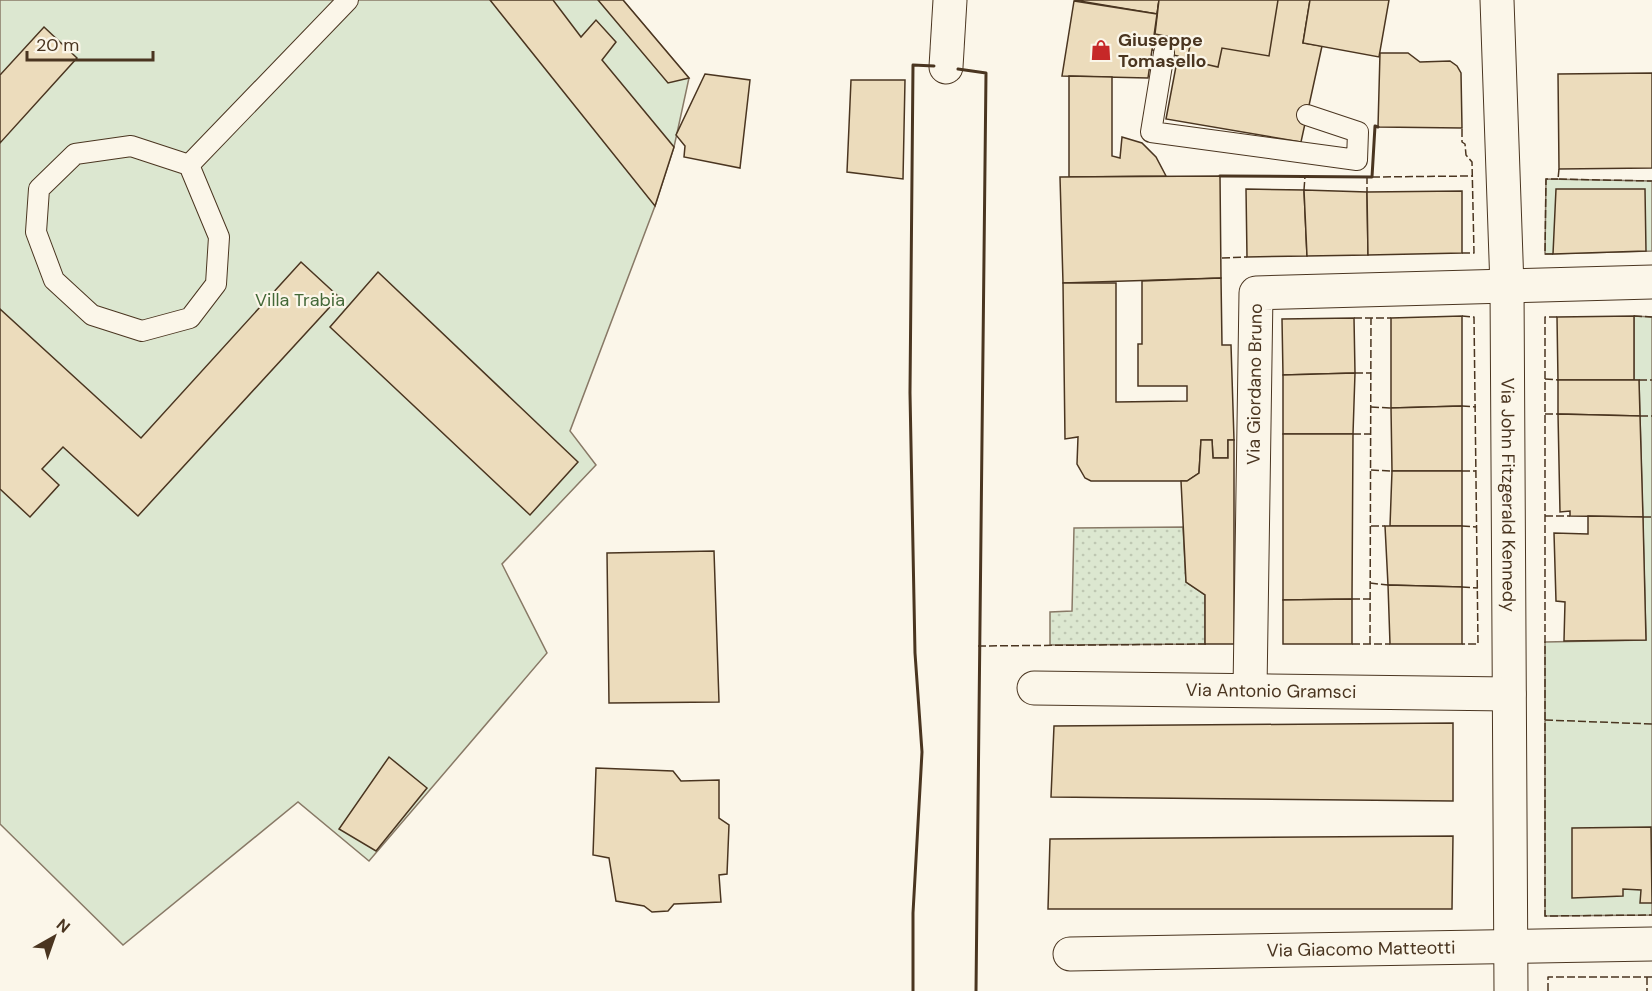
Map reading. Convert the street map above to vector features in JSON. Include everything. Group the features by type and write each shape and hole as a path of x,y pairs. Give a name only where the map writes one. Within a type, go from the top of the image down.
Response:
{"street":[{"path":"946,67 950,0"},
{"name":"Via John Fitzgerald Kennedy","path":"1497,0 1507,287 1511,991"},
{"path":"1507,287 1652,282"},
{"name":"Via Giordano Bruno","path":"1250,690 1256,293 1507,287"},
{"name":"Via Antonio Gramsci","path":"1034,688 1509,694"},
{"name":"Via Giacomo Matteotti","path":"1070,954 1652,944"}],"lane":[{"path":"189,165 348,0"},
{"path":"1164,53 1151,132 1357,160 1358,132 1307,115"},
{"path":"132,146 189,165 219,237 216,284 190,318 142,331 92,315 54,280 36,232 39,189 75,154 132,146"}],"green space":[{"name":"Villa Trabia","path":"0,0 623,0 689,78 674,147 655,206 570,431 596,465 502,564 547,653 369,861 298,802 123,945 0,824"},
{"path":"1546,179 1652,181 1652,251 1545,254"},
{"path":"1634,316 1652,317 1652,915 1545,916 1545,642 1646,640 1639,380 1634,380"},
{"path":"1183,527 1186,582 1205,595 1205,644 1050,645 1050,612 1072,611 1074,528"}],"building":[{"path":"490,0 553,0 581,37 596,20 616,42 602,60 674,147 655,206"},
{"path":"598,0 623,0 689,78 668,83"},
{"path":"1074,0 1159,0 1157,14"},
{"path":"1159,0 1310,0 1303,43 1322,46 1301,142 1166,119 1178,56 1152,50"},
{"path":"1159,0 1278,0 1269,56 1222,48 1218,67 1187,60 1191,41 1155,34"},
{"path":"1310,0 1389,0 1379,57 1303,43"},
{"path":"1074,1 1157,14 1148,78 1062,76"},
{"path":"44,27 77,58 0,143 0,75"},
{"path":"1380,53 1408,53 1420,62 1450,61 1457,66 1461,73 1462,128 1378,127"},
{"path":"1652,73 1652,168 1559,169 1558,74"},
{"path":"705,74 750,80 740,168 684,157 685,146 676,135"},
{"path":"1069,76 1112,77 1112,156 1120,158 1122,137 1142,143 1156,157 1166,176 1069,177"},
{"path":"851,80 905,80 903,179 847,172"},
{"path":"1220,176 1221,278 1063,283 1060,177"},
{"path":"1246,189 1304,190 1307,256 1247,257"},
{"path":"1556,189 1645,189 1646,251 1553,254"},
{"path":"1304,190 1367,192 1368,255 1307,256"},
{"path":"1462,191 1462,253 1368,255 1367,192"},
{"path":"301,262 339,297 138,516 63,447 42,469 59,485 30,517 0,489 0,309 141,438"},
{"path":"378,272 578,462 530,515 330,327"},
{"path":"1221,278 1222,345 1231,345 1234,440 1228,440 1228,458 1213,458 1212,440 1201,440 1199,473 1187,481 1091,481 1085,478 1077,464 1078,437 1065,439 1063,283 1116,283 1116,402 1187,401 1187,386 1138,386 1138,344 1142,344 1142,281"},
{"path":"1462,316 1462,406 1391,408 1391,318"},
{"path":"1634,316 1634,380 1558,380 1557,317"},
{"path":"1354,318 1355,373 1283,375 1282,319"},
{"path":"1355,373 1353,434 1283,434 1283,375"},
{"path":"1558,380 1639,380 1640,416 1558,414"},
{"path":"1462,406 1462,471 1392,471 1391,408"},
{"path":"1558,414 1640,416 1643,517 1570,516 1570,511 1560,512"},
{"path":"1283,434 1353,434 1352,599 1283,600"},
{"path":"1201,440 1212,440 1213,458 1228,458 1228,440 1234,440 1234,644 1205,644 1205,595 1186,582 1181,481 1187,481 1199,473"},
{"path":"1392,471 1462,471 1462,526 1390,526"},
{"path":"1588,516 1643,517 1646,640 1564,641 1565,602 1556,601 1554,533 1588,534"},
{"path":"1385,526 1462,526 1462,587 1388,585"},
{"path":"714,551 719,702 609,703 607,553"},
{"path":"1388,585 1462,587 1462,644 1390,644"},
{"path":"1352,599 1352,644 1283,644 1283,600"},
{"path":"1453,723 1453,801 1051,797 1054,726"},
{"path":"389,757 427,788 376,851 339,829"},
{"path":"596,768 673,771 681,781 719,780 719,818 729,825 727,874 719,875 721,902 674,904 668,911 652,912 644,906 616,901 609,858 593,855"},
{"path":"1651,827 1652,903 1640,903 1641,890 1623,889 1623,896 1572,898 1572,828"},
{"path":"1453,836 1452,909 1048,909 1050,839"}],"fence":[{"path":"1462,128 1462,142 1465,144 1466,155 1472,162 1474,253 1462,253"},
{"path":"1559,169 1558,179 1652,181"},
{"path":"1304,190 1305,176"},
{"path":"1367,176 1367,192"},
{"path":"1372,177 1472,176"},
{"path":"1553,254 1545,254 1546,179 1558,179"},
{"path":"1222,258 1247,257"},
{"path":"1462,316 1474,317 1478,644 1462,644"},
{"path":"1634,316 1652,317"},
{"path":"1557,317 1545,317 1545,916 1652,915"},
{"path":"1354,318 1391,318"},
{"path":"1370,644 1371,318"},
{"path":"1355,373 1371,373"},
{"path":"1545,379 1558,380"},
{"path":"1639,380 1652,380"},
{"path":"1462,406 1476,407"},
{"path":"1371,407 1391,408"},
{"path":"1545,414 1558,414"},
{"path":"1640,416 1652,416"},
{"path":"1353,434 1371,434"},
{"path":"1371,470 1392,471"},
{"path":"1462,471 1476,471"},
{"path":"1545,516 1570,516"},
{"path":"1643,517 1652,517"},
{"path":"1371,526 1385,526"},
{"path":"1462,526 1477,527"},
{"path":"1370,583 1388,585"},
{"path":"1462,587 1478,588"},
{"path":"1352,599 1370,599"},
{"path":"978,646 1207,644"},
{"path":"1352,644 1390,644"},
{"path":"1545,720 1652,724"},
{"path":"1548,991 1548,977 1652,977"},
{"path":"1647,977 1647,991"}],"wall":[{"path":"913,991 913,913 922,752 915,653 910,393 913,65 934,66"},
{"path":"958,69 986,73 976,991"},
{"path":"1220,176 1372,177 1375,126 1378,127"}],"place":[{"name":"Giuseppe Tomasello","path":"1101,50"}]}
